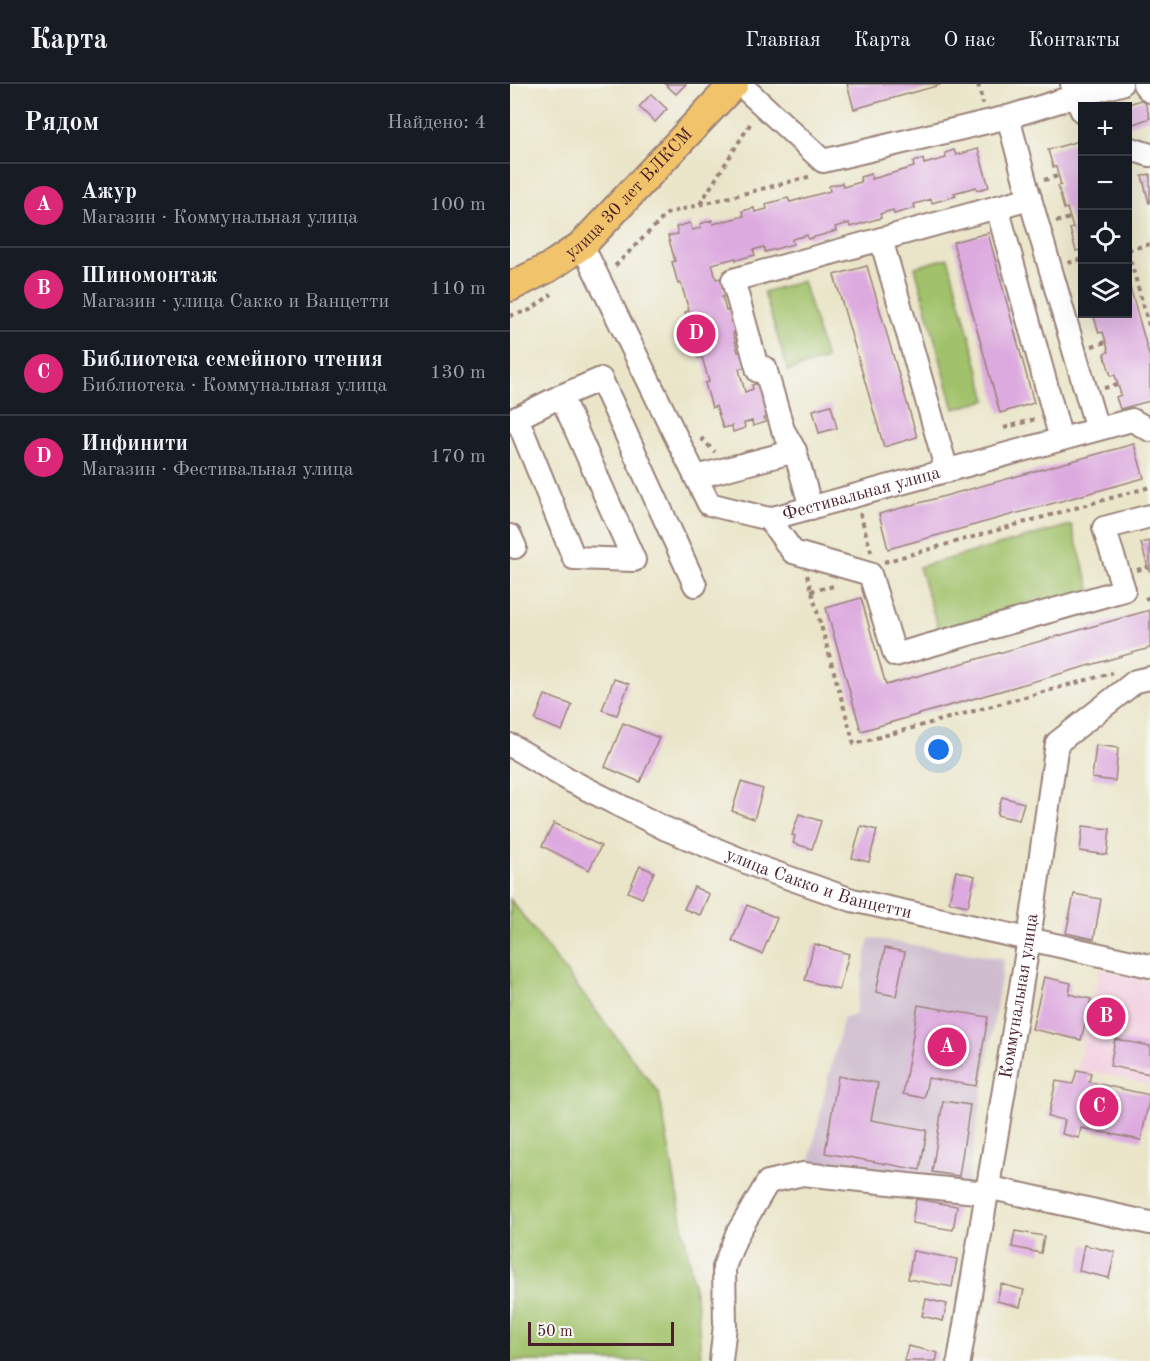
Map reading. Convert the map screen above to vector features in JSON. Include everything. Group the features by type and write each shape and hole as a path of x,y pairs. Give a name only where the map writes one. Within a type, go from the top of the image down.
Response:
{"main road":[{"name":"улица 30 лет ВЛКСМ","path":"510,287 548,268 582,245 734,84"}],"street":[{"path":"740,84 823,161 1008,117 1121,84"},
{"path":"1144,84 1150,91"},
{"path":"1008,117 1097,429"},
{"path":"1132,149 1150,155"},
{"path":"811,508 795,451 783,430 765,368 758,371 733,280 1030,198"},
{"path":"997,207 1061,439"},
{"path":"881,239 947,471"},
{"name":"Фестивальная улица","path":"582,245 709,504 770,519 1132,420 1150,430"},
{"path":"561,396 634,560 574,558 513,420 561,396 602,379 695,585"},
{"path":"696,477 795,451"},
{"path":"770,519 793,552 870,573 896,655 1124,590 1104,528 1150,516"},
{"name":"Коммунальная улица","path":"959,1361 1029,939 1057,742 1136,681 1150,678"},
{"name":"улица Сакко и Ванцетти","path":"510,745 573,782 664,828 761,868 852,900 1150,966"},
{"path":"721,1361 725,1326 724,1267 737,1234 768,1182 803,1174 986,1190 1150,1223"}],"path":[{"path":"699,204 762,104"},
{"path":"1132,250 1150,244"},
{"path":"1132,264 1150,329"},
{"path":"1004,428 1037,418"},
{"path":"880,563 1150,487"},
{"path":"858,503 872,558"},
{"path":"1136,570 1148,567"},
{"path":"811,591 854,744 1116,672"}],"shaded area":[{"path":"869,938 1004,959 967,1186 809,1165 844,1017 855,1015"},
{"path":"1100,968 1150,980 1150,1085 1077,1068"}],"green space":[{"path":"948,258 987,400 954,409 915,267"},
{"path":"803,281 826,359 788,371 764,292"},
{"path":"1071,525 1091,591 958,628 938,627 919,567"},
{"path":"510,899 659,1093 698,1310 701,1361 510,1361"}],"building":[{"path":"665,84 686,84 676,94"},
{"path":"847,84 940,84 940,85 854,109"},
{"path":"651,94 667,109 655,122 639,107"},
{"path":"1144,99 1150,118 1132,125 1132,103"},
{"path":"1078,141 1078,250 1076,251 1070,229 1073,228 1067,208 1064,209 1058,186 1061,185 1048,150"},
{"path":"978,149 989,187 977,190 976,187 954,193 956,196 932,203 931,199 914,204 915,208 894,214 893,210 880,214 881,218 850,227 849,223 835,227 836,231 808,239 807,235 792,239 793,244 765,252 764,247 753,250 755,255 712,264 716,279 721,278 726,296 722,297 726,311 730,310 737,332 733,333 738,352 742,351 746,367 739,369 745,392 753,389 752,385 762,382 772,416 764,418 766,422 753,426 752,421 744,423 745,428 733,432 732,426 723,428 716,406 712,408 705,383 709,382 702,357 698,358 694,345 698,344 693,325 689,326 685,312 689,311 672,262 675,261 668,236 678,234 676,227 690,223 692,230 701,228 700,224 712,220 713,224 744,216 742,211 754,208 755,212 767,209 766,204 788,198 790,202 830,191 829,186 842,183 843,187 861,182 860,177 871,174 872,179 914,167 913,162 923,159 924,164 946,158 945,153 954,150 956,155"},
{"path":"1150,174 1150,203 1149,203 1142,176"},
{"path":"988,233 1034,403 1000,413 953,242"},
{"path":"867,266 917,437 884,447 834,275"},
{"path":"1132,294 1150,358 1150,401 1120,409 1116,397 1121,395 1115,375 1111,376 1104,353 1109,352 1103,332 1099,333 1094,318 1132,318"},
{"path":"831,405 837,428 819,433 813,410"},
{"path":"1134,444 1144,478 888,549 879,514"},
{"path":"1150,541 1150,571 1149,571 1141,543"},
{"path":"861,598 886,685 1150,610 1150,648 861,731 826,608"},
{"path":"614,679 629,684 617,715 602,710"},
{"path":"545,695 572,705 562,731 535,720"},
{"path":"623,723 659,738 640,782 605,767"},
{"path":"1096,745 1118,748 1115,781 1092,778"},
{"path":"741,782 763,789 754,819 732,811"},
{"path":"1002,797 1024,803 1019,820 997,815"},
{"path":"799,814 821,821 812,849 793,843 795,836 792,835"},
{"path":"554,823 601,846 589,870 542,846"},
{"path":"861,826 877,830 869,862 852,858"},
{"path":"1083,826 1110,829 1107,855 1080,851"},
{"path":"640,866 654,872 642,898 628,892"},
{"path":"956,871 975,876 968,906 949,902"},
{"path":"694,887 709,894 700,915 684,909"},
{"path":"1074,894 1101,899 1094,939 1066,933"},
{"path":"747,905 777,918 762,954 732,941"},
{"path":"814,944 849,954 839,990 805,980"},
{"path":"885,948 905,952 896,996 876,992"},
{"path":"1044,977 1071,983 1069,994 1091,999 1081,1040 1032,1029"},
{"path":"918,1005 988,1017 976,1086 928,1078 924,1098 903,1094"},
{"path":"1115,1039 1150,1046 1150,1074 1110,1066"},
{"path":"1077,1070 1091,1073 1089,1082 1150,1095 1141,1140 1081,1128 1079,1138 1062,1134 1065,1120 1048,1117 1056,1081 1073,1084"},
{"path":"838,1076 878,1083 871,1120 927,1130 920,1170 825,1153"},
{"path":"943,1101 970,1105 959,1176 932,1172"},
{"path":"916,1199 957,1206 953,1230 912,1223"},
{"path":"1015,1231 1044,1236 1041,1253 1012,1247"},
{"path":"1084,1245 1115,1252 1109,1278 1079,1271"},
{"path":"913,1251 957,1259 952,1287 908,1279"},
{"path":"1001,1284 1024,1290 1020,1307 997,1301"},
{"path":"926,1299 947,1304 943,1321 922,1316"},
{"path":"908,1346 938,1353 936,1361 904,1361"}],"place":[{"name":"Инфинити","path":"696,334"},
{"name":"Шиномонтаж","path":"1106,1017"},
{"name":"Ажур","path":"947,1047"},
{"name":"Библиотека семейного чтения","path":"1099,1107"}]}
